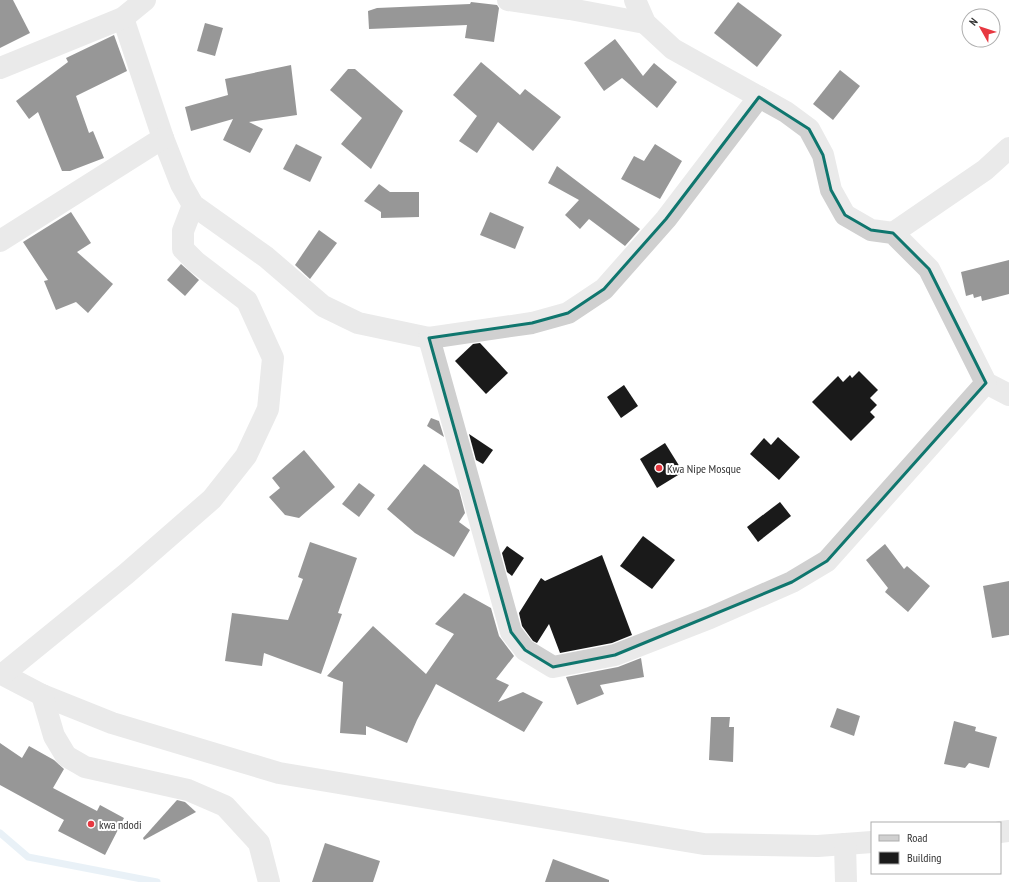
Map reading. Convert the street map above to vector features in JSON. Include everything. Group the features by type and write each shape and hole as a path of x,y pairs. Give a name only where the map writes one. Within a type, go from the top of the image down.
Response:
{"street":[{"path":"0,68 123,18 145,0"},
{"path":"508,0 570,9 645,23"},
{"path":"635,0 645,23 673,49 786,112 808,129 823,155 831,190 845,215 871,230 893,232 985,170 1009,148"},
{"path":"123,18 163,138 181,184 194,205 266,257 323,306 358,323 429,338 532,323 568,313 604,289 666,219 759,98"},
{"path":"0,241 163,138"},
{"path":"194,205 183,231 184,249 196,262 247,301 273,358 268,409 246,456 212,499 126,574 2,674 42,695 112,723 279,773 704,844 818,846 871,842"},
{"path":"893,232 929,269 986,383 1009,395"},
{"path":"429,338 511,632 525,650 553,667 615,655 792,582 827,561 986,383"},
{"path":"42,695 54,736 66,756 85,767 188,790 225,806 259,843 269,882"},
{"path":"845,844 846,882"}],"highlighted area":[{"path":"759,97 809,129 823,155 831,190 845,215 871,230 893,233 929,269 986,383 827,561 792,582 615,655 553,667 525,650 511,632 429,338 532,323 568,313 604,289 666,219"}],"building":[{"path":"0,0 13,0 30,33 0,48"},
{"path":"471,2 497,5 499,8 494,42 465,38 467,25 369,29 368,11 377,8 470,4"},
{"path":"738,2 782,35 757,67 714,33"},
{"path":"205,23 223,28 215,56 197,51"},
{"path":"114,35 127,71 76,96 89,133 93,131 104,158 70,171 62,171 38,112 29,119 16,101 68,62 66,58"},
{"path":"615,39 643,76 654,63 677,82 657,108 622,78 604,91 584,63"},
{"path":"481,62 520,95 525,89 561,117 533,151 498,122 477,153 459,141 477,116 453,95"},
{"path":"291,65 297,115 249,122 263,129 250,153 223,140 233,119 191,131 185,107 228,95 225,79"},
{"path":"348,69 355,69 403,111 371,169 341,144 362,118 330,90"},
{"path":"840,70 860,86 833,120 813,104"},
{"path":"296,144 322,157 310,182 283,169"},
{"path":"655,144 682,161 660,199 621,179 634,156 644,161"},
{"path":"557,166 640,229 625,246 589,219 580,229 565,215 579,200 548,183"},
{"path":"379,184 390,192 419,192 419,217 381,218 381,212 364,201"},
{"path":"71,212 91,243 77,252 113,284 88,313 76,302 56,310 44,281 48,280 23,242"},
{"path":"490,212 524,227 515,249 480,235"},
{"path":"319,230 337,243 310,279 295,265"},
{"path":"1009,260 1009,294 982,301 981,296 974,298 973,294 966,296 961,272"},
{"path":"181,264 199,280 185,296 167,280"},
{"path":"480,343 508,373 486,394 455,361 473,344"},
{"path":"859,371 878,390 870,398 877,405 870,412 875,417 851,441 812,402 838,376 843,382 850,375 852,378"},
{"path":"624,385 638,406 621,418 607,397"},
{"path":"431,418 439,421 444,437 427,426"},
{"path":"469,434 493,450 483,464 476,460"},
{"path":"778,437 800,457 779,480 750,454 764,438 771,445"},
{"path":"665,443 683,472 657,488 640,459"},
{"path":"304,450 335,487 299,518 285,515 269,497 280,488 272,478"},
{"path":"424,464 459,490 465,513 459,522 470,530 454,557 415,533 387,509"},
{"path":"359,483 375,495 359,517 342,504"},
{"path":"780,502 791,516 758,542 747,527"},
{"path":"643,536 675,560 652,589 620,566"},
{"path":"310,542 357,558 338,613 342,614 321,674 264,653 262,666 225,661 232,613 288,620 303,579 298,577"},
{"path":"885,544 904,569 907,566 930,586 908,612 885,592 888,588 866,560"},
{"path":"507,546 524,558 512,576 507,572 502,553"},
{"path":"602,555 632,635 612,643 560,653 549,624 537,643 533,641 522,626 519,613 541,578 545,581"},
{"path":"1009,581 1009,635 992,638 983,586"},
{"path":"464,593 491,608 499,636 514,656 496,679 509,685 498,702 523,692 543,702 524,732 436,684 407,743 366,726 366,735 340,733 343,682 327,676 373,626 426,674 454,634 435,624"},
{"path":"641,658 644,677 600,685 604,694 577,705 566,677 618,667"},
{"path":"837,708 860,716 854,736 830,727"},
{"path":"711,717 730,717 729,727 734,727 733,762 709,760"},
{"path":"954,721 976,727 975,731 997,737 989,768 969,763 965,768 944,764"},
{"path":"0,743 22,758 29,746 54,760 64,769 53,788 97,811 100,805 124,818 105,855 58,831 64,820 0,785"},
{"path":"177,800 185,802 196,812 144,840 143,838"},
{"path":"325,843 380,861 373,882 312,882"},
{"path":"553,859 609,880 609,882 545,882"}],"waterway":[{"path":"0,833 28,857 157,882"}],"place":[{"name":"Kwa Nipe Mosque","path":"659,468"},
{"name":"kwa ndodi","path":"91,824"}]}
